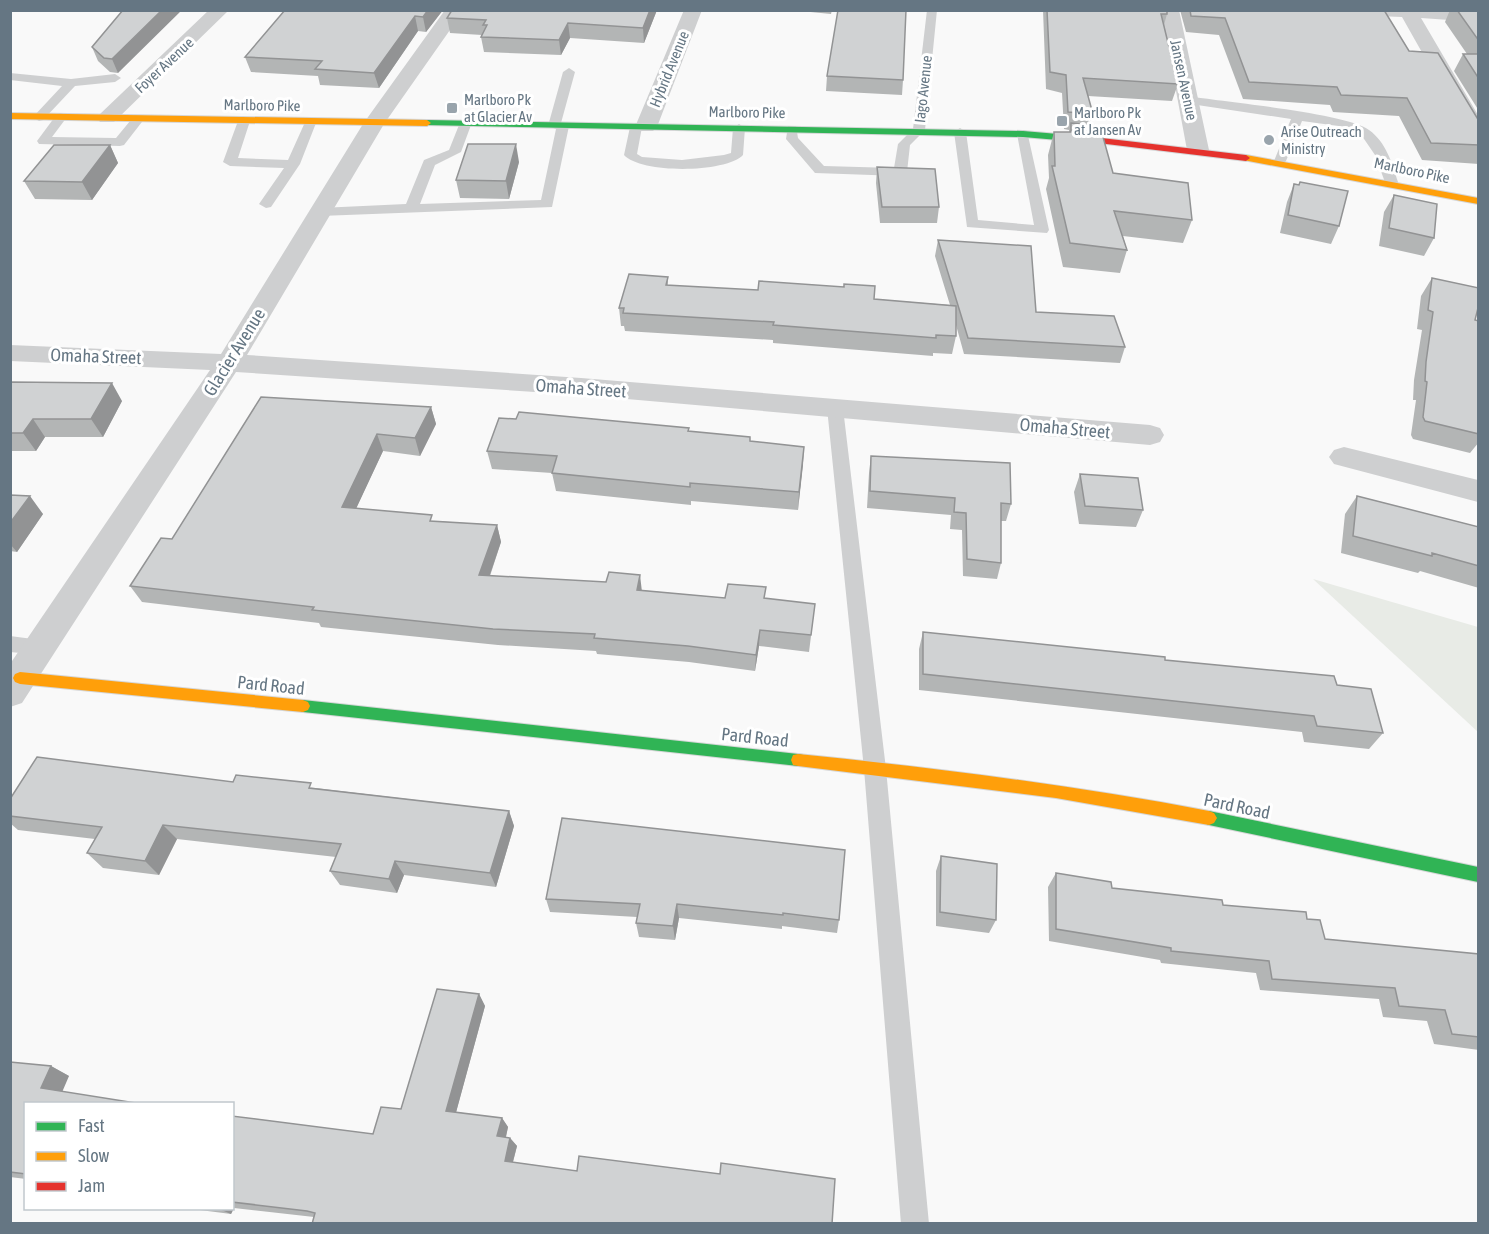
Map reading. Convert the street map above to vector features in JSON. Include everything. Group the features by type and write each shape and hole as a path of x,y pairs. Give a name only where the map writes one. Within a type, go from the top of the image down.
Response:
{"main road":[{"name":"Marlboro Pike","path":"10,116 374,124 919,130 1023,134 1198,150 1280,161 1479,201"},
{"name":"Pard Road","path":"15,686 1002,782 1135,803 1479,875"}],"street":[{"name":"Foyer Avenue","path":"107,118 220,10"},
{"name":"Glacier Avenue","path":"15,686 229,362 374,124 455,10"},
{"name":"Hybrid Avenue","path":"641,127 693,10"},
{"name":"Jansen Avenue","path":"1170,10 1198,150"},
{"path":"1376,10 1479,16"},
{"path":"1408,11 1479,132"},
{"name":"Omaha Street","path":"10,353 229,362 835,408 1150,435"},
{"path":"1344,457 1479,491"}],"lane":[{"name":"Iago Avenue","path":"792,129 792,139 820,170 900,172 904,144 919,130 932,10"},
{"path":"320,212 547,204 569,72"},
{"path":"10,76 71,83 115,78"},
{"path":"39,117 71,83"},
{"path":"1188,100 1361,128 1381,150 1391,183"},
{"path":"1280,161 1298,116"},
{"path":"61,117 43,141 120,142 139,118"},
{"path":"244,121 230,162 293,164"},
{"path":"266,204 293,164 310,123"},
{"path":"411,208 429,163 455,152 465,125"},
{"path":"641,127 630,155 633,158 645,162 711,164 737,156 739,128"},
{"path":"960,132 972,224 1042,230 1023,134"},
{"path":"835,408 875,768 915,1224"},
{"path":"10,644 41,647"}],"shaded area":[{"path":"1313,579 1478,627 1478,732"}],"building":[{"path":"123,10 162,10 112,59 104,58 92,47"},
{"path":"285,10 428,10 423,17 415,16 374,73 315,69 322,61 245,57"},
{"path":"452,10 650,10 643,28 568,23 559,40 481,37 487,25 483,25 486,20 447,18"},
{"path":"838,10 906,10 903,80 827,76"},
{"path":"1047,10 1167,10 1167,14 1161,14 1178,84 1083,78 1093,114 1068,112 1066,75 1050,72"},
{"path":"1190,10 1384,10 1409,51 1438,53 1479,121 1479,145 1431,143 1407,98 1341,95 1337,87 1249,82 1225,18 1191,16"},
{"path":"1457,10 1479,10 1479,41"},
{"path":"1463,54 1479,54 1479,79"},
{"path":"1071,123 1100,126 1113,173 1188,183 1192,220 1114,211 1127,250 1070,243 1052,166 1055,166 1054,132 1071,132"},
{"path":"468,144 516,144 506,181 456,180"},
{"path":"54,145 110,145 82,182 24,181"},
{"path":"877,167 935,169 939,207 882,207"},
{"path":"1300,182 1348,191 1339,226 1288,215 1294,184 1299,185"},
{"path":"1394,195 1437,204 1434,238 1389,228"},
{"path":"938,240 1031,246 1036,312 1114,316 1125,347 968,338"},
{"path":"629,274 668,277 666,285 758,290 759,281 844,287 844,284 875,286 874,299 956,306 956,336 936,335 936,338 773,325 774,322 623,313 624,308 619,308"},
{"path":"1432,278 1479,288 1479,304 1475,320 1479,321 1479,434 1425,421 1423,417 1427,382 1425,381 1426,362 1433,312 1428,310"},
{"path":"10,382 112,383 91,419 33,419 23,433 10,433"},
{"path":"261,397 431,407 415,438 377,434 342,507 432,515 430,521 497,525 479,575 606,582 609,572 640,575 637,590 725,598 728,584 766,587 764,598 815,604 811,635 760,630 756,655 688,646 594,638 595,634 493,629 312,610 314,607 130,586 161,538 172,539"},
{"path":"519,412 689,428 688,431 750,437 750,441 804,447 799,492 690,483 690,487 552,473 557,456 487,451 499,418 516,419"},
{"path":"871,456 1010,463 1011,504 1001,503 1001,563 967,559 966,513 954,512 955,498 870,491"},
{"path":"1080,474 1138,478 1143,510 1085,506"},
{"path":"10,495 30,496 10,523"},
{"path":"1357,496 1479,527 1479,566 1353,536"},
{"path":"923,632 1165,657 1165,660 1334,676 1337,685 1371,689 1383,733 1317,726 1314,716 923,674"},
{"path":"37,757 233,782 236,775 311,783 309,788 509,811 490,873 395,861 389,879 330,871 341,844 163,825 145,861 87,853 102,827 10,816 10,799"},
{"path":"562,818 845,850 839,920 677,904 673,926 636,923 640,904 546,899"},
{"path":"941,856 997,864 996,920 940,912"},
{"path":"1056,873 1111,882 1112,888 1222,900 1223,905 1306,912 1307,919 1320,920 1325,939 1479,954 1479,1037 1452,1034 1445,1010 1399,1006 1395,988 1272,979 1269,961 1171,951 1171,948 1056,929"},
{"path":"437,989 479,994 446,1111 502,1118 497,1136 510,1138 505,1161 577,1171 579,1156 720,1174 721,1163 835,1179 832,1224 312,1224 315,1213 234,1202 234,1116 373,1134 381,1107 401,1109"},
{"path":"10,1062 51,1066 41,1088 129,1102 24,1102 24,1174 10,1172"}],"traffic: fast":[{"path":"427,123 1023,134 1093,140"},
{"path":"303,706 798,760"},
{"path":"1209,818 1478,875"}],"traffic: slow":[{"path":"10,116 427,123"},
{"path":"1246,158 1478,201"},
{"path":"20,678 303,706"},
{"path":"798,760 1056,791 1209,818"}],"traffic: jam":[{"path":"1093,140 1246,158"}],"place":[{"name":"Marlboro Pk at Glacier Av","path":"452,108"},
{"name":"Marlboro Pk at Jansen Av","path":"1062,121"},
{"name":"Arise Outreach Ministry","path":"1269,140"}]}
